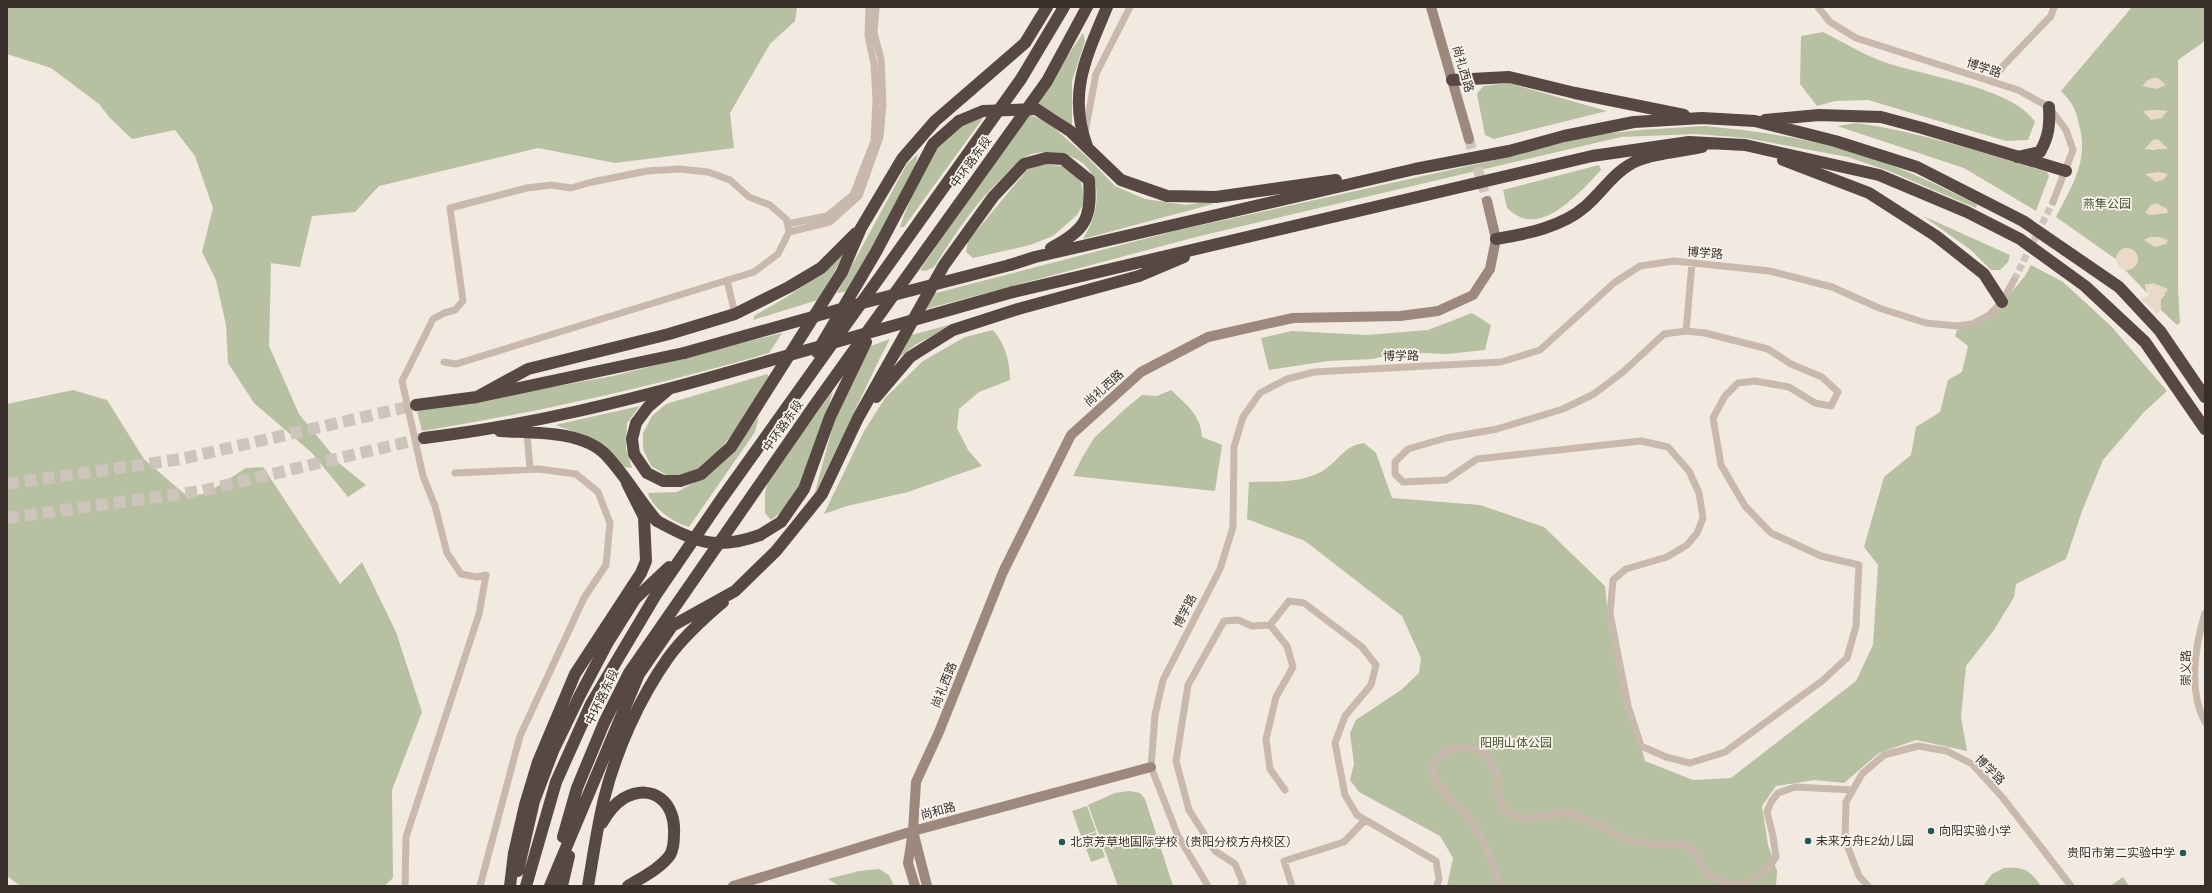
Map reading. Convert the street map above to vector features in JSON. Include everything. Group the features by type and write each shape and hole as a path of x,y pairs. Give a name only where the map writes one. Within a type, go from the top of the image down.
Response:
{"highway":[{"path":"669,389 648,407 636,423 632,439 634,454 647,473 663,481 680,481 701,474 731,447 842,272 861,228 902,159 935,121 1025,43 1047,7"},
{"name":"中环路东段","path":"526,886 556,782 592,704 657,593 1021,79 1064,7"},
{"name":"中环路东段","path":"550,886 577,788 604,723 629,674 877,318 1047,80 1087,7"},
{"path":"1107,7 1079,82 1078,108 1086,142 1094,156 1121,180 1168,196 1216,197 1415,169"},
{"path":"1452,80 1509,77 1575,94 1702,118"},
{"path":"2014,157 2040,152 2047,140 2050,125 2049,107"},
{"path":"764,441 876,252 933,144 959,121 983,111 1036,109 1070,130 1086,142"},
{"path":"416,406 477,397 684,352 1035,257 1415,169 1509,151 1564,136 1634,122 1702,118 1755,121 1819,115 1881,117 2066,172"},
{"path":"1755,121 1835,141 1917,167 2023,221 2119,287 2160,331 2205,397"},
{"path":"424,438 483,431 669,389 1013,292 1213,244 1592,156 1689,142 1745,145 1879,175 1967,212 2020,239 2085,286 2145,342 2205,429"},
{"path":"1496,239 1521,235 1557,224 1586,206 1614,175 1639,160 1721,144"},
{"path":"1745,145 1869,193 1936,236 1984,274 2002,302"},
{"path":"588,886 604,799 624,741 646,694 668,658 692,630 776,551 822,494 858,418 944,265 993,196 1024,164 1046,158 1063,159 1088,180 1090,211 1082,226 1065,241 1035,257"},
{"path":"477,397 528,369 669,334 735,314 789,287 821,268 861,228"},
{"path":"858,418 910,357 953,330 1018,309 1139,276 1213,244"},
{"path":"483,431 555,434 585,442 605,454 657,521 689,539 709,543 728,544 760,535 781,522 804,489 830,418 877,318"},
{"path":"510,886 514,853 524,805 541,755 575,674 641,573 646,562 644,517 627,483"},
{"path":"515,886 534,801 553,751 573,710 608,642 635,599 685,552"},
{"path":"550,886 639,674 672,626 735,591"},
{"path":"598,829 609,811 623,798 634,794 654,794 666,803 673,814 675,826 670,855 654,869 629,886"},
{"path":"562,886 582,808"}],"street":[{"path":"788,228 827,216 853,195 874,141 876,100 874,64 868,36 869,7"},
{"path":"788,228 830,222 859,196 880,137 883,105 880,59 874,33 876,7"},
{"path":"1086,142 1096,74 1130,7"},
{"name":"尚礼西路","path":"1431,7 1469,139"},
{"name":"博学路","path":"1818,7 1830,22 1856,38 2018,90 2049,107 2066,130 2073,150 2066,172 2053,202"},
{"path":"1992,82 2003,66 2051,16 2054,7"},
{"path":"406,886 406,836 478,614 486,575 477,577 461,574 447,553 435,506 423,476 402,381 433,318 444,312 455,310 463,301 450,208 527,188 551,185 571,188 592,182 647,171 680,169 708,172 730,180 749,197 770,205 787,220 788,228 778,254 754,272 456,364 444,362"},
{"name":"尚礼西路","path":"915,886 908,863 913,831 916,782 939,732 1003,572 1071,435 1141,372 1208,337 1293,318 1400,316 1438,311 1473,295 1490,269 1496,239 1487,201"},
{"name":"博学路","path":"1208,886 1178,836 1151,767 1155,715 1163,680 1220,569 1233,527 1234,446 1243,417 1260,393 1287,379 1314,372 1501,362 1540,350 1614,283 1640,266 1674,262 1692,262 1770,271 1832,287 1879,308 1926,323 1956,326 1972,324 1989,315 2002,302 2014,280"},
{"path":"1686,331 1692,262"},
{"path":"727,280 735,314"},
{"path":"1686,331 1732,338 1768,349 1791,364 1822,377 1838,392 1831,406 1814,403 1789,387 1755,381 1738,383 1725,396 1713,418 1721,465 1745,506 1771,533 1821,556 1859,565 1856,626 1847,658 1822,681 1725,752 1690,763 1666,757 1641,746 1628,706 1610,614 1613,580 1626,569 1666,557 1688,545 1698,533 1703,518 1699,493 1689,471 1668,447 1641,441 1477,459 1446,480 1403,482 1395,474 1395,462 1408,449 1446,438 1497,429 1563,409 1594,394 1623,372 1664,334 1686,331"},
{"path":"527,433 530,469"},
{"path":"455,473 530,469 576,474 598,492 610,523 606,565 584,598 520,736 480,886"},
{"path":"1241,886 1243,883 1235,864 1215,851 1189,810 1176,761 1188,685 1224,621 1238,620 1252,626 1270,625 1289,601 1304,603 1362,647 1376,665 1371,685 1345,716 1335,743 1345,795 1356,815 1436,862 1439,879 1438,886"},
{"name":"崇义路","path":"2205,613 2198,639 2196,685 2197,702 2205,722"},
{"path":"1270,625 1286,646 1293,667 1276,697 1266,739 1270,769 1285,790"},
{"name":"博学路","path":"1868,886 1860,876 1845,840 1846,802 1862,774 1884,755 1918,746 1947,752 1972,764 2003,798 2071,886"},
{"path":"1500,886 1488,849 1470,820 1434,780 1431,767 1437,758 1450,748 1465,747 1485,752 1498,775 1498,795 1505,812 1524,819 1567,812 1600,825 1627,840 1655,845 1684,844 1694,852 1708,875 1731,885 1752,882 1770,866 1776,857 1767,812 1770,802 1778,792 1795,787 1852,790"},
{"name":"尚和路","path":"732,886 913,831 1151,767"},
{"path":"1292,886 1284,861 1344,842 1365,820"},
{"name":"尚礼西路","path":"913,831 927,886"}],"green space":[{"path":"7,7 797,7 795,21 770,44 730,113 734,148 615,163 538,148 379,186 355,212 312,216 300,267 271,263 269,346 299,414 340,464 366,485 348,497 312,453 254,403 228,363 226,325 216,280 202,252 213,208 195,156 175,130 132,139 110,118 99,104 51,68 7,54"},
{"name":"燕隼公园","path":"2132,7 2205,7 2205,41 2178,60 2178,289 2180,323 2177,325 2161,310 2161,299 2165,295 2146,284 2147,293 2125,270 2129,270 2134,251 2127,248 2117,257 2117,260 2056,217 2077,174 2082,152 2080,128 2075,111 2072,104 2061,91","holes":["2153,140 2158,140 2156,150 2145,149"]},
{"path":"1823,32 1864,54 1881,61 1969,85 1990,92 2009,101 2025,111 2035,122 2028,140 2006,141 1868,100 1835,101 1817,106 1800,84 1801,36"},
{"path":"1083,33 1085,41 1072,81 1072,126 1054,113 1034,105"},
{"path":"1508,83 1607,111 1494,139 1485,135 1477,94 1483,86"},
{"path":"1027,114 1046,121 1086,156 1115,186 1145,199 1186,205 1211,201 1213,204 1083,239 1095,212 1097,199 1096,186 1092,174 1084,165 1073,157 1052,152 1034,153 1017,162 984,197 958,231 934,267 926,271 920,270"},
{"path":"983,118 904,227 900,227 921,174 936,148 954,129"},
{"path":"1856,123 1928,137 2047,172 2049,176 2036,211 1964,168 1837,126"},
{"path":"1705,126 1777,135 1848,150 1925,179 1977,204 1976,208 1889,171 1848,157 1746,138 1696,134 1621,137 1200,236 926,309 932,294 1175,231 1495,160 1592,135"},
{"path":"918,154 915,166 849,291 837,293 907,164"},
{"path":"1045,164 1067,167 1081,182 1085,201 1077,215 1053,236 1030,245 973,258 966,252 968,241 1027,170"},
{"path":"1599,165 1601,170 1594,178 1565,205 1553,213 1542,218 1531,219 1520,217 1507,208 1503,190"},
{"path":"1923,216 2010,255 2008,262 2000,270 1991,270 1971,250"},
{"path":"845,253 818,300 753,320 755,315 802,287"},
{"name":"阳明山体公园","path":"2031,265 2063,282 2111,326 2167,391 2144,412 2103,460 2082,511 2066,559 2016,584 2014,597 1994,630 1966,666 1961,717 1967,751 1916,740 1879,753 1844,783 1815,780 1776,786 1762,806 1768,845 1777,871 1776,886 1447,886 1453,858 1440,836 1359,792 1350,780 1354,764 1350,733 1356,720 1401,690 1419,673 1421,658 1402,616 1305,541 1247,519 1249,482 1288,481 1307,478 1324,470 1346,450 1364,443 1376,453 1392,498 1480,505 1544,527 1605,586 1609,627 1645,761 1693,780 1731,778 1856,681 1873,645 1878,565 1864,547 1884,477 1911,455 1916,427 1940,412 1948,380 1962,372 1968,346 1955,336 1957,330 1989,319 2025,276"},
{"path":"1472,313 1491,325 1485,350 1447,354 1402,352 1372,359 1328,361 1269,370 1261,338 1292,331 1367,335 1428,330"},
{"path":"956,323 915,345 892,364 908,336"},
{"path":"993,330 1004,347 1009,366 1010,380 979,392 959,409 957,428 968,450 982,466 908,492 847,506 824,514 863,433 885,398 923,361 965,337"},
{"path":"782,333 769,353 640,387 553,407 422,431 417,411 613,376"},
{"path":"890,339 814,496 838,407 868,347"},
{"path":"767,374 769,377 745,415 727,441 707,462 695,471 668,476 651,466 643,449 643,433 652,416 666,404"},
{"path":"73,390 107,400 144,459 188,497 207,493 246,468 263,467 340,584 362,562 396,632 422,712 392,790 393,878 384,886 20,886 7,876 7,404"},
{"path":"1171,390 1192,410 1196,416 1201,429 1202,437 1222,445 1215,491 1073,476 1094,438 1125,409 1142,395 1157,396"},
{"path":"833,391 818,443 804,478 795,494 784,508 771,520 765,513 765,493 769,478"},
{"path":"640,406 627,423 626,449 632,468 624,467 581,434 555,425"},
{"path":"759,416 755,432 689,527 664,514 650,499 648,493 677,492 704,477 725,460"},
{"path":"1129,791 1140,793 1145,799 1173,886 1118,886 1088,805 1115,793"},
{"path":"1087,806 1096,831 1081,836 1072,811"},
{"path":"1096,832 1105,857 1091,862 1082,837"},
{"path":"2004,868 2026,870 2041,886 1983,886 1992,874"},
{"path":"879,869 889,875 894,886 839,886 828,879 859,871"},
{"path":"2123,877 2129,886 2110,886"}],"shaded area":[{"path":"2152,78 2158,78 2166,85 2156,89 2142,86"},
{"path":"2143,111 2167,111 2162,118 2151,120"},
{"path":"2158,139 2168,149 2145,149 2153,140"},
{"path":"2160,172 2168,174 2163,180 2156,182 2145,174"},
{"path":"2156,203 2167,209 2168,213 2150,215 2145,213 2151,205"},
{"path":"2150,237 2159,237 2168,240 2166,244 2155,247 2144,240"},
{"path":"2127,248 2135,251 2138,259 2135,267 2127,270 2119,267 2116,259 2119,251"},
{"path":"2153,283 2168,289 2161,299 2161,310 2157,314 2141,299 2149,295 2145,285"}],"tunnel":[{"path":"1469,139 1487,201"},
{"path":"2014,280 2053,202"},
{"path":"7,484 181,459 416,405"},
{"path":"7,518 201,491 424,438"}],"place":[{"name":"向阳实验小学","path":"1931,831"},
{"name":"未来方舟E2幼儿园","path":"1808,841"},
{"name":"北京芳草地国际学校（贵阳分校方舟校区）","path":"1062,842"},
{"name":"贵阳市第二实验中学","path":"2183,853"}]}
